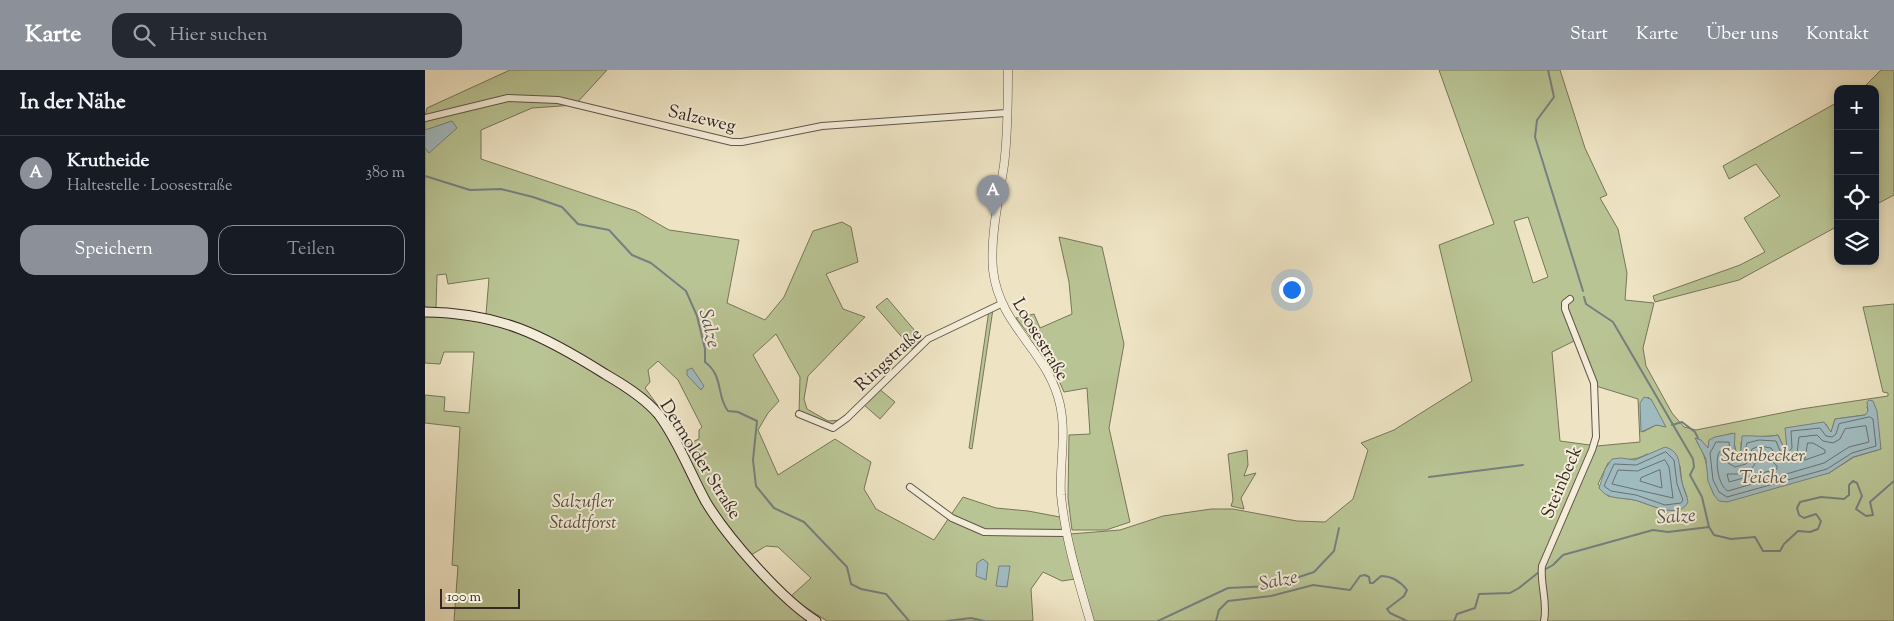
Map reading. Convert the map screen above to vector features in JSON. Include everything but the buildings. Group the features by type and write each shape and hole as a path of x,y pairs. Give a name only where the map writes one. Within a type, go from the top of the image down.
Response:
{"main road":[{"name":"Detmolder Straße","path":"425,312 480,317 527,330 563,347 640,398 662,421 707,502 721,523 784,596 816,621"}],"street":[{"name":"Loosestraße","path":"1008,70 1004,162 993,256 995,282 1001,304 1018,332 1044,364 1058,396 1063,430 1061,494 1067,532 1090,621"},
{"name":"Salzeweg","path":"425,118 508,98 558,100 732,142 822,126 1006,113"},
{"name":"Steinbeck","path":"1544,621 1547,607 1541,575 1542,566 1596,437 1594,383 1565,309 1565,303 1570,299"},
{"name":"Ringstraße","path":"799,414 833,428 847,418 927,339 1001,304"},
{"path":"910,487 952,518 984,532 1067,532"}],"green space":[{"name":"Salzufler Stadtforst","path":"510,70 607,70 575,105 532,108 481,130 481,159 636,211 669,230 739,240 727,303 765,320 784,297 813,231 842,222 851,227 858,262 826,274 843,309 865,317 808,376 804,399 807,409 828,421 842,420 833,425 799,413 800,377 776,334 753,355 779,401 768,413 758,430 778,475 835,439 871,462 864,489 876,509 934,540 963,497 996,508 1060,517 1075,579 1062,581 1043,572 1031,589 1033,621 827,621 790,597 811,578 778,547 766,546 751,555 711,503 684,452 686,445 699,439 699,430 702,427 678,380 658,361 648,370 650,382 645,388 667,418 664,419 616,383 648,408 662,425 711,513 812,621 454,621 458,566 452,565 460,427 425,423 425,395 445,397 444,411 469,413 474,352 444,352 440,364 425,363 425,119 507,97 425,116 427,108","holes":["446,274 448,284 489,278 486,314 436,309 437,275"]},
{"path":"1439,70 1560,70 1585,148 1607,195 1600,198 1618,229 1627,273 1625,300 1654,303 1643,348 1646,366 1672,413 1684,427 1696,430 1801,409 1888,396 1888,393 1883,392 1863,307 1894,304 1894,621 1093,621 1070,534 1120,530 1163,516 1211,509 1233,509 1297,521 1325,522 1353,499 1368,450 1361,443 1394,430 1472,381 1439,245 1494,224","holes":["1528,217 1548,277 1533,283 1514,221","1576,340 1596,386 1638,399 1640,442 1597,446 1560,441 1552,352","1648,397 1665,426 1656,425 1643,432","1869,412 1881,449 1854,457 1829,473 1714,495 1704,455 1697,442 1709,448 1710,440 1732,433 1737,456 1741,450 1741,442 1755,437 1778,435 1784,448 1787,449 1826,424 1831,433 1835,419 1865,415","1647,454 1680,466 1682,483 1687,497 1664,510 1635,500 1608,496 1598,484 1608,463 1637,458"]},
{"path":"1881,70 1894,70 1894,195 1879,203 1879,85 1866,85"},
{"path":"1834,104 1834,228 1739,280 1655,302 1653,296 1740,265 1765,252 1744,218 1780,196 1756,164 1729,179 1723,166"},
{"path":"1059,237 1102,247 1124,344 1109,428 1130,522 1106,530 1072,530 1068,498 1069,435 1090,434 1087,388 1064,392 1052,365 1016,318 1034,314 1040,328 1072,314 1069,282"},
{"path":"887,298 922,339 912,349 876,307"},
{"path":"993,309 972,449 969,448 989,310"},
{"path":"878,388 895,402 880,419 863,404"},
{"path":"1247,450 1248,465 1244,476 1256,473 1241,498 1244,509 1231,506 1233,500 1228,454"}],"water":[{"path":"452,121 457,128 429,153 425,148 425,130"},
{"path":"692,368 704,386 701,390 687,375 687,370"},
{"path":"1644,397 1651,399 1666,427 1656,425 1641,432 1640,403"},
{"name":"Steinbecker Teiche","path":"1869,400 1873,401 1877,411 1881,449 1853,457 1829,473 1727,502 1719,501 1714,495 1708,481 1706,459 1695,438 1701,440 1708,448 1709,440 1735,433 1734,452 1737,456 1741,450 1742,436 1778,435 1784,448 1787,449 1785,428 1824,422 1831,432 1835,419 1865,415 1868,411 1867,402"},
{"name":"Steinbecker Teiche","path":"1665,447 1675,453 1679,461 1688,502 1684,507 1671,511 1634,500 1610,496 1599,488 1605,469 1612,459 1635,460"},
{"path":"983,559 988,563 986,580 976,576 977,563"},
{"path":"999,566 1010,566 1007,587 996,586"}],"waterway":[{"path":"1548,70 1554,97 1537,120 1535,137 1583,291"},
{"name":"Salze","path":"425,176 470,190 501,189 562,207 578,224 609,230 632,255 651,263 686,291 697,316 705,349 705,362 715,373 724,405 728,411 738,412 757,421 753,460 756,486 774,508 804,522 847,567 851,584 861,589 886,594 909,621"},
{"path":"1584,297 1586,304 1613,322 1693,459 1694,467 1690,475 1702,497 1709,527"},
{"path":"1672,425 1682,422 1695,432 1698,438"},
{"path":"1429,477 1523,465"},
{"name":"Salze","path":"1544,570 1553,565 1563,555 1653,530 1668,532 1709,527 1714,535 1731,539 1755,537 1763,551 1780,551 1784,544 1798,531 1810,532 1818,529 1821,521 1816,514 1804,518 1799,515 1797,508 1800,502 1821,497 1844,499 1849,495 1849,485 1853,481 1857,483 1862,496 1856,509 1866,516 1873,515 1870,502 1894,481"},
{"path":"1158,621 1228,588 1272,586 1314,572 1334,551 1339,528"},
{"name":"Salze","path":"1454,621 1457,614 1475,608 1479,594 1510,593 1539,572"},
{"name":"Salze","path":"1216,621 1219,610 1228,601 1271,596 1313,585 1350,590 1360,576 1365,575 1369,577 1370,583 1373,583 1381,576 1389,577 1399,582 1407,590 1404,596 1387,609 1390,613 1407,621"},
{"name":"Salze","path":"947,621 971,618 984,621"}],"place":[{"name":"Krutheide","path":"993,216"}]}
